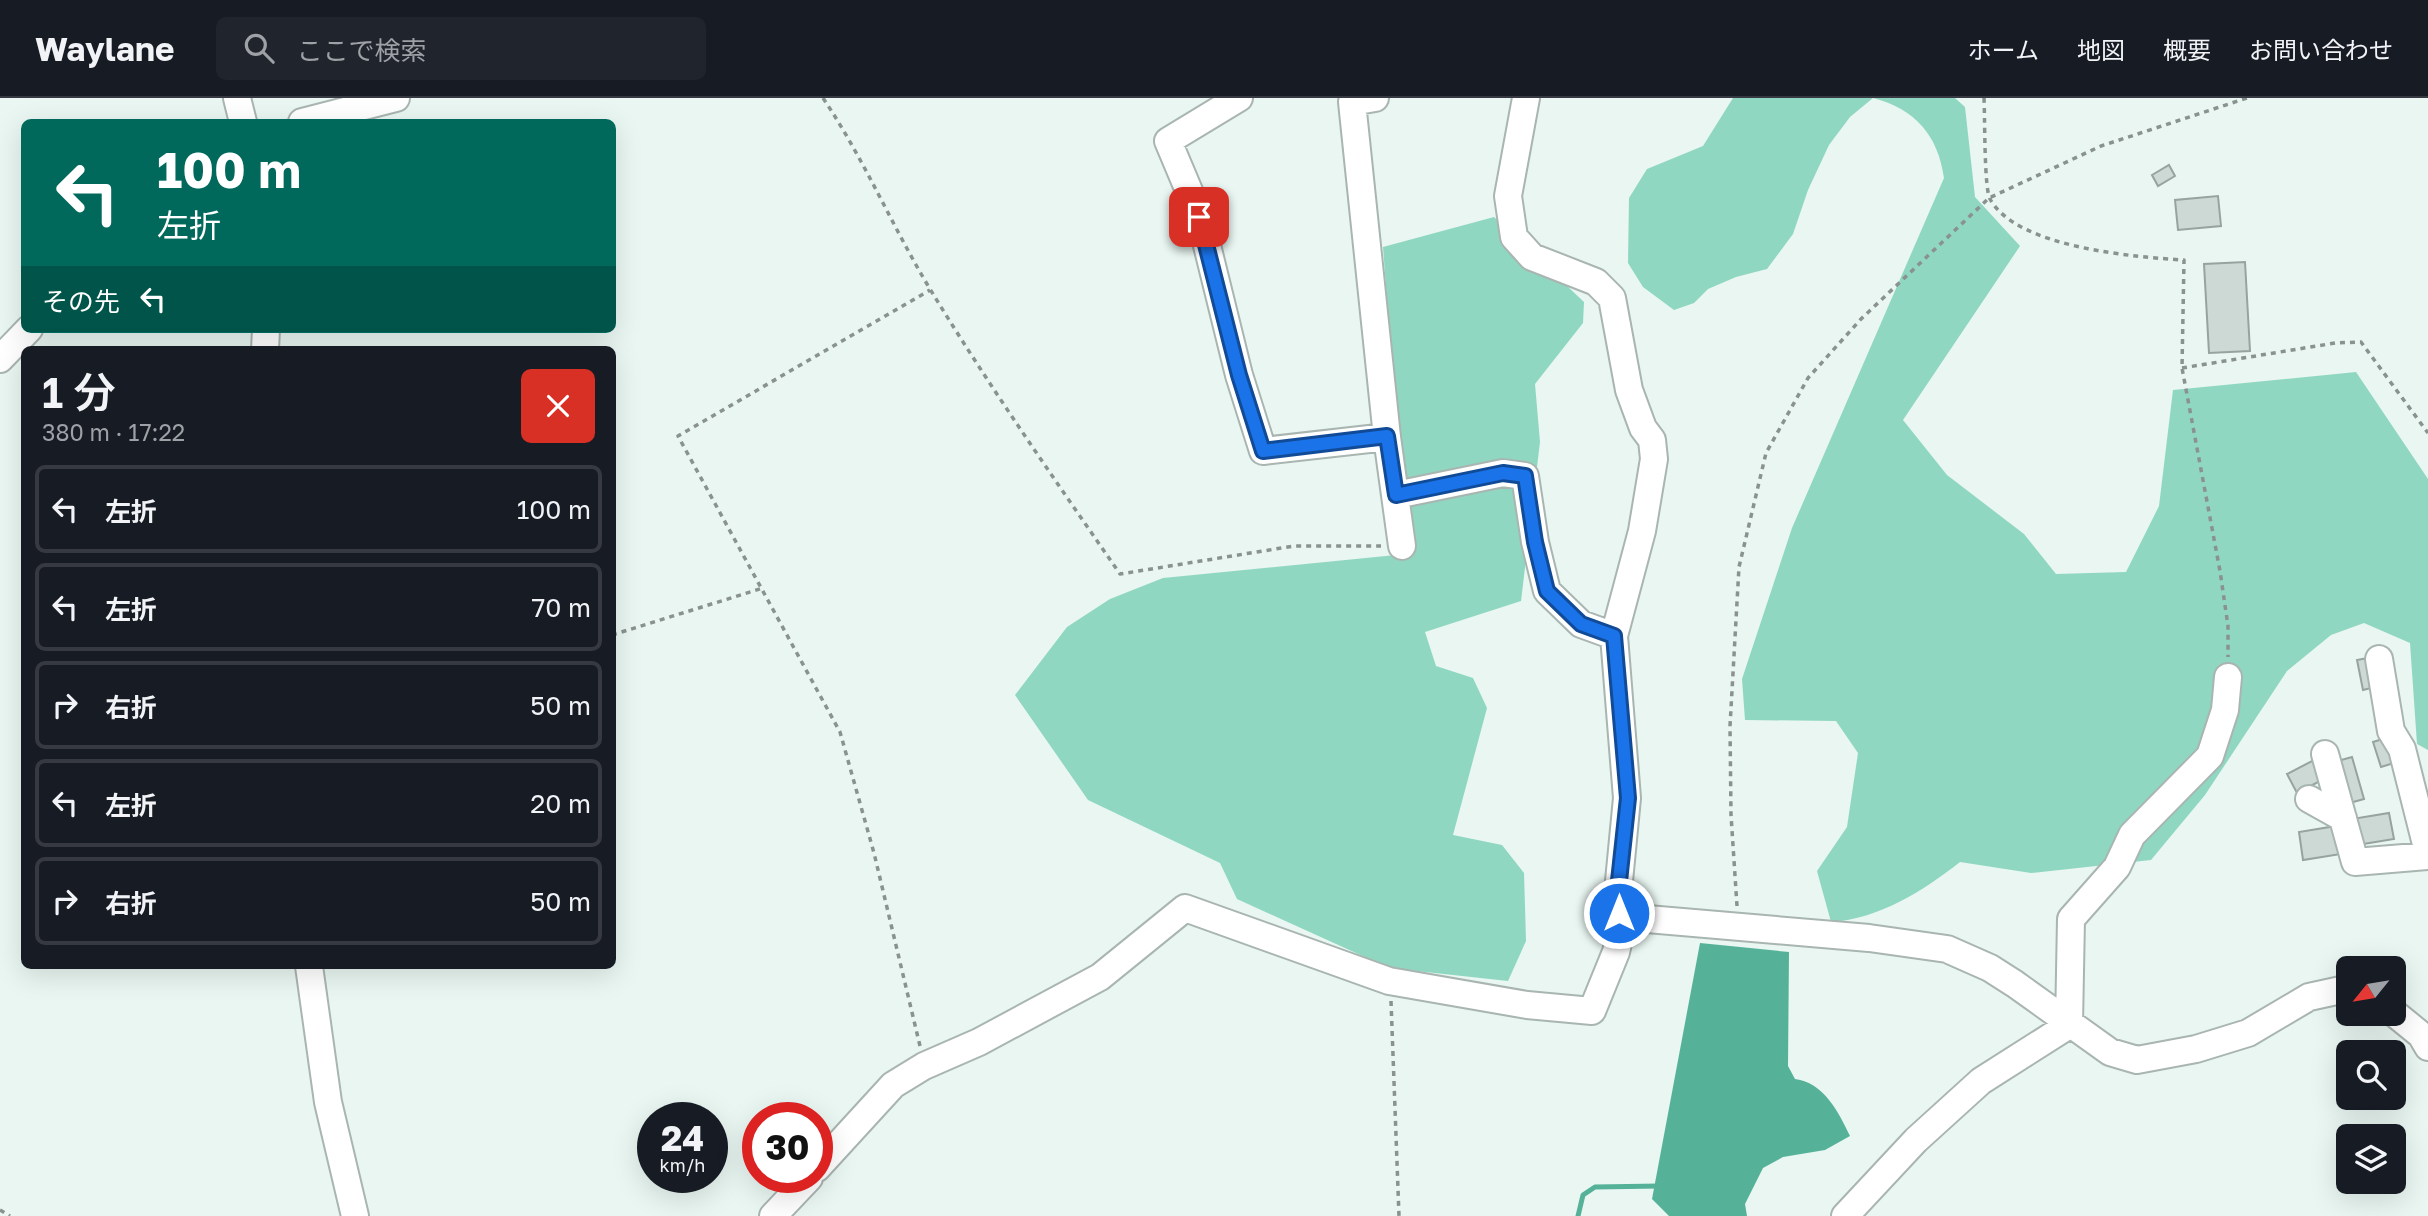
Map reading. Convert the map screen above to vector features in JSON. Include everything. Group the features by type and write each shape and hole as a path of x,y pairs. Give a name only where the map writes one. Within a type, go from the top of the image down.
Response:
{"street":[{"path":"236,98 242,119"},
{"path":"314,119 396,98"},
{"path":"1239,98 1168,141 1199,217 1239,375 1263,451 1387,436"},
{"path":"1375,98 1352,102 1387,436 1402,546"},
{"path":"1526,98 1508,196 1514,237 1532,257 1597,282 1612,298 1629,390 1643,428 1652,440 1654,459 1642,531 1614,636 1628,798 1619,881 1619,913 1624,917 1739,925 1947,949 2007,978 2110,1052 2137,1060 2196,1049 2248,1033 2309,997 2336,991"},
{"path":"0,359 25,333"},
{"path":"1396,495 1503,473 1525,476 1535,542 1547,591 1581,624 1614,636"},
{"path":"2325,754 2355,862 2428,854 2402,748 2391,731 2379,659"},
{"path":"2069,1025 2071,919 2117,867 2132,835 2210,756 2225,710 2228,677"},
{"path":"2309,799 2343,818"},
{"path":"833,1151 893,1085 924,1066 979,1042 1100,977 1185,908 1389,981 1527,1005 1592,1011 1616,953 1624,917"},
{"path":"309,969 328,1102 355,1216"},
{"path":"2406,1023 2421,1035 2428,1046"},
{"path":"1845,1216 1916,1140 1981,1081 2069,1025"},
{"path":"773,1216 795,1193"}],"path":[{"path":"823,98 854,144 891,221 930,290 1120,573 1294,546 1402,546"},
{"path":"1984,98 1989,198 2006,218 2040,236 2123,257 2184,260 2182,368 2220,571 2228,626 2228,677"},
{"path":"1739,925 1731,815 1730,739 1739,567 1766,453 1808,377 1861,319 1989,198 2101,146 2247,98"},
{"path":"924,1066 874,853 840,732 678,436 930,290"},
{"path":"2182,368 2361,342 2428,433"},
{"path":"616,634 763,588"},
{"path":"1389,981 1399,1216"},
{"path":"0,1210 10,1216"}],"shaded area":[{"path":"1733,98 1873,98 1850,117 1829,145 1808,190 1793,234 1767,269 1736,277 1708,289 1694,303 1674,310 1643,287 1628,263 1629,198 1647,169 1703,146"},
{"path":"1873,98 1955,98 1965,107 1975,197 2020,246 1903,420 1947,475 2024,534 2056,574 2126,572 2159,506 2173,390 2356,372 2428,479 2428,750 2417,744 2410,643 2364,623 2331,635 2287,671 2205,795 2151,860 2031,873 1960,862 1900,902 1849,920 1831,922 1817,871 1847,827 1858,753 1836,721 1745,720 1742,679 1792,528 1944,178 1936,149 1922,126 1901,109"},
{"path":"1494,217 1584,302 1583,323 1535,384 1540,442 1521,601 1425,632 1436,666 1473,678 1487,708 1453,835 1502,845 1524,873 1526,941 1508,981 1389,968 1237,899 1220,863 1088,800 1015,695 1067,627 1110,599 1163,578 1406,554 1383,247"},
{"path":"1700,943 1789,952 1788,1066 1795,1079 1822,1092 1850,1136 1825,1150 1783,1157 1763,1168 1745,1204 1747,1216 1669,1216 1652,1199"}],"building":[{"path":"2169,165 2175,176 2158,186 2152,175"},
{"path":"2218,196 2221,226 2178,230 2175,200"},
{"path":"2245,262 2250,351 2209,353 2204,264"},
{"path":"2373,657 2379,686 2363,690 2357,660"},
{"path":"2389,737 2397,762 2381,767 2373,742"},
{"path":"2352,757 2364,799 2346,804 2334,762"},
{"path":"2314,760 2324,779 2297,793 2287,774"},
{"path":"2389,813 2394,839 2357,845 2352,819"},
{"path":"2336,826 2341,854 2303,860 2299,832"}],"waterway":[{"path":"1578,1216 1583,1195 1595,1187 1660,1186"}],"route":[{"path":"1199,217 1239,375 1263,451 1387,436 1396,495 1503,473 1525,476 1535,542 1547,591 1581,624 1614,636 1628,798 1619,881 1619,913"}]}
